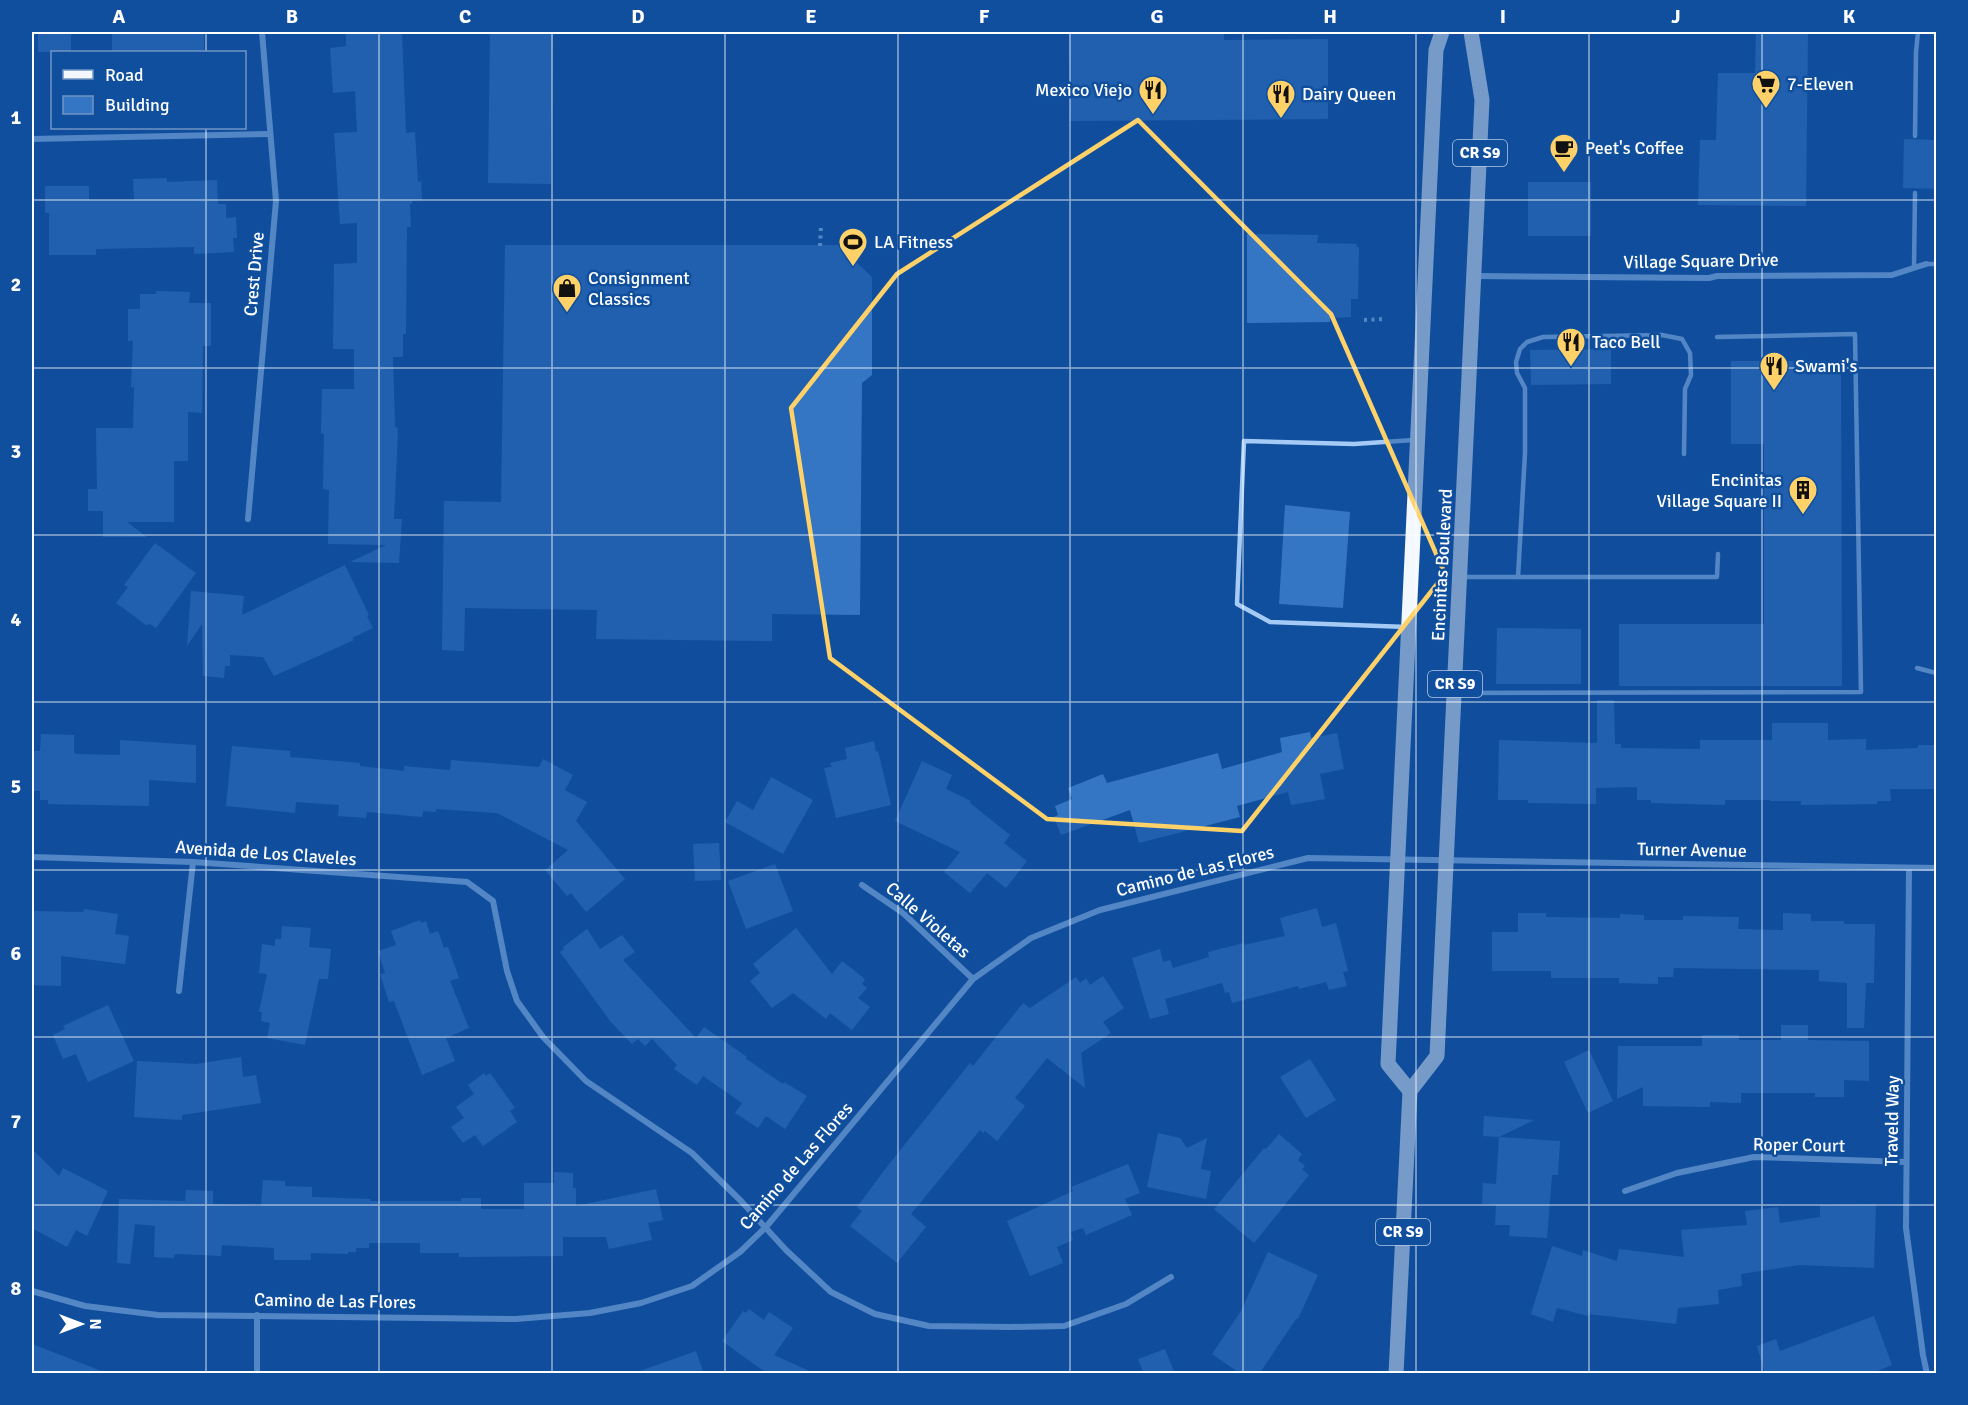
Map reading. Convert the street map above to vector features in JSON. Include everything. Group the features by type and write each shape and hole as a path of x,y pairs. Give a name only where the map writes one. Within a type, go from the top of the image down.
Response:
{"main road":[{"name":"Encinitas Boulevard","path":"1442,32 1436,50 1388,1064 1410,1091 1437,1056 1482,100 1471,32"},
{"name":"CR S9","path":"1396,1374 1410,1091"}],"street":[{"name":"Crest Drive","path":"248,519 276,201 262,32"},
{"path":"32,139 270,134"},
{"name":"Village Square Drive","path":"1474,276 1709,278 1717,276 1892,275 1926,264"},
{"name":"Avenida de Los Claveles","path":"32,857 193,862 467,882 493,901 507,971 518,1001 543,1038 586,1081 692,1153 766,1227"},
{"name":"Camino de Las Flores","path":"32,1291 85,1306 158,1315 516,1318 590,1313 641,1303 692,1286 740,1252 766,1227 973,979 1031,938 1100,910 1308,858 1447,861"},
{"name":"Turner Avenue","path":"1447,861 1936,868"},
{"path":"178,991 193,862"},
{"name":"Traveld Way","path":"1909,868 1906,1228 1923,1355 1928,1374"},
{"name":"Calle Violetas","path":"862,885 903,912 973,979"},
{"name":"Roper Court","path":"1625,1191 1677,1173 1754,1157 1906,1162"},
{"path":"766,1227 786,1250 831,1292 875,1314 929,1326 1064,1326 1126,1304 1171,1276"},
{"path":"257,1315 257,1374"}],"lane":[{"path":"1915,136 1918,32"},
{"path":"1914,268 1915,193"},
{"path":"1926,264 1936,264"},
{"path":"1455,693 1861,692 1855,334 1717,337"},
{"path":"1518,577 1525,453 1525,388 1517,373 1516,362 1520,349 1527,342 1543,337 1662,335 1682,339 1690,353 1691,375 1685,389 1684,454"},
{"path":"1409,627 1270,622 1237,604 1244,441 1354,444 1417,440"},
{"path":"1461,577 1717,576 1718,554"},
{"path":"1917,668 1936,672"}],"path":[{"path":"819,246 821,225"},
{"path":"1364,320 1384,319"}],"highlighted area":[{"path":"1138,120 1331,314 1445,574 1242,831 1047,819 830,658 791,408 897,274"}],"building":[{"path":"38,32 71,32 71,51 38,52"},
{"path":"112,32 204,32 204,51 112,51"},
{"path":"346,32 402,32 406,133 415,132 418,182 421,181 422,200 412,201 410,204 411,227 407,227 406,334 403,334 403,357 393,357 395,426 398,429 394,519 402,519 399,563 350,562 386,545 328,544 329,490 323,489 322,389 354,389 354,349 333,349 334,264 357,263 357,223 340,224 334,133 357,132 355,91 333,93 330,48 346,46"},
{"path":"490,32 553,32 551,184 488,183"},
{"path":"1069,32 1224,32 1224,40 1328,39 1328,119 1070,121"},
{"path":"1756,32 1808,32 1806,206 1698,205 1700,140 1716,140 1718,73 1755,73"},
{"path":"1904,139 1936,140 1936,189 1903,188"},
{"path":"167,178 167,182 217,180 218,204 226,204 226,218 236,217 237,238 233,238 234,252 194,254 194,247 96,249 96,255 49,255 49,213 45,213 45,186 89,186 89,200 134,200 133,179"},
{"path":"1528,182 1591,182 1591,236 1528,236"},
{"path":"1247,234 1318,235 1317,243 1357,244 1356,247 1359,247 1358,299 1351,299 1351,317 1330,318 1330,322 1247,323"},
{"path":"505,245 838,245 872,277 872,375 862,383 860,615 772,614 772,641 596,639 597,610 465,608 464,651 442,650 444,501 501,502"},
{"path":"156,291 190,292 189,303 211,303 211,346 203,346 202,413 188,412 188,461 174,461 174,522 127,522 147,537 103,537 103,511 88,511 88,489 97,489 96,428 133,428 134,387 131,387 133,341 128,341 128,309 140,309 140,294 156,294"},
{"name":"Taco Bell","path":"1611,349 1611,384 1531,385 1530,350"},
{"name":"Encinitas Village Square II","path":"1731,361 1841,361 1842,686 1619,686 1619,624 1764,624 1764,444 1731,444"},
{"path":"1285,505 1350,512 1343,608 1279,604"},
{"path":"155,543 196,573 156,628 150,624 146,625 116,603 128,587 124,585"},
{"path":"345,565 373,628 352,638 354,640 274,676 263,657 230,655 230,666 225,666 224,678 203,676 202,624 187,646 191,591 244,596 242,615"},
{"path":"1497,628 1581,629 1581,684 1496,684"},
{"path":"1597,700 1614,700 1615,744 1621,744 1621,748 1700,749 1700,740 1772,740 1772,723 1828,723 1828,740 1866,739 1866,750 1936,745 1936,789 1890,789 1891,801 1877,801 1877,804 1801,805 1801,801 1770,800 1725,800 1725,805 1651,803 1651,800 1637,800 1637,787 1596,788 1596,804 1498,800 1499,740 1597,743"},
{"path":"1310,732 1311,738 1337,733 1344,769 1320,774 1325,799 1291,805 1288,792 1237,806 1240,817 1139,843 1130,810 1061,835 1054,817 1058,815 1055,806 1072,799 1068,788 1103,774 1107,783 1218,753 1222,769 1282,752 1280,738"},
{"path":"41,734 74,735 74,753 77,754 120,755 120,740 196,745 196,783 149,780 149,806 48,804 48,800 40,800 40,791 32,791 32,751 40,751"},
{"path":"874,741 891,805 836,818 824,768 832,767 830,763 847,759 845,748"},
{"path":"232,746 290,751 290,757 360,763 360,766 404,771 404,766 450,770 451,760 539,767 543,759 573,775 565,790 587,802 576,821 625,879 586,912 571,893 567,896 545,870 568,850 497,813 436,809 436,812 423,811 422,817 367,812 366,818 338,816 339,805 296,802 295,813 226,806"},
{"path":"922,761 952,775 946,789 971,801 970,803 1010,835 1004,843 1027,861 1006,888 987,873 970,893 944,872 960,852 895,821"},
{"path":"771,777 813,800 783,854 725,822 737,801 753,810"},
{"path":"719,843 721,880 695,881 693,844"},
{"path":"775,864 793,911 746,929 728,881"},
{"path":"1317,908 1322,927 1336,923 1348,971 1343,972 1347,986 1329,990 1326,982 1299,989 1298,986 1232,1003 1229,992 1225,993 1222,983 1165,999 1169,1014 1150,1019 1132,958 1160,949 1163,962 1170,960 1173,968 1209,957 1208,952 1285,936 1280,918"},
{"path":"84,909 118,914 115,934 129,936 125,964 61,956 61,986 32,985 32,911 83,912"},
{"path":"1518,913 1546,913 1546,917 1620,918 1620,914 1644,915 1644,920 1683,920 1683,916 1739,917 1738,929 1783,930 1783,913 1811,914 1811,921 1875,924 1874,983 1866,983 1864,1028 1847,1028 1847,983 1819,981 1819,970 1674,968 1673,977 1658,977 1658,984 1619,983 1619,978 1551,978 1551,971 1492,971 1492,932 1518,932"},
{"path":"420,920 421,923 426,921 430,934 438,931 444,948 448,947 459,978 450,981 469,1028 446,1038 455,1061 422,1075 394,1001 389,1002 380,974 385,973 378,951 396,945 391,931"},
{"path":"282,926 311,928 309,947 331,949 328,979 319,979 305,1045 267,1038 270,1023 261,1021 262,1012 259,1012 267,974 259,973 262,944 275,946 275,939 281,939"},
{"path":"796,928 832,974 842,961 865,979 862,984 867,988 858,998 870,1007 852,1030 830,1013 826,1019 793,993 772,1008 750,981 760,973 753,964"},
{"path":"587,929 600,949 622,935 635,952 623,960 696,1038 704,1027 783,1084 784,1082 807,1096 785,1129 766,1116 758,1128 735,1113 742,1103 703,1076 697,1085 674,1069 677,1065 652,1039 645,1046 638,1039 632,1044 610,1021 560,952 564,949 563,947"},
{"path":"1103,976 1124,1008 1103,1022 1111,1033 1081,1053 1085,1088 1047,1058 1015,1098 1025,1106 997,1141 985,1131 983,1133 980,1130 911,1214 926,1227 897,1263 850,1226 862,1211 857,1207 886,1168 970,1063 973,1066 1023,1003 1030,1008 1076,977 1080,983 1086,978 1090,985"},
{"path":"108,1005 134,1061 88,1082 76,1054 63,1059 53,1035 65,1029 63,1026"},
{"path":"1781,1025 1808,1025 1808,1040 1869,1041 1869,1081 1844,1080 1844,1097 1815,1097 1815,1093 1741,1093 1741,1103 1710,1102 1710,1107 1643,1106 1643,1087 1617,1099 1618,1046 1702,1046 1702,1035 1739,1035 1739,1040 1781,1040"},
{"path":"1589,1050 1613,1101 1588,1113 1564,1062"},
{"path":"241,1057 243,1077 256,1075 261,1103 182,1115 182,1120 134,1117 137,1061 196,1064"},
{"path":"1310,1059 1336,1100 1306,1118 1280,1077"},
{"path":"484,1073 486,1076 490,1073 515,1108 510,1111 517,1122 483,1146 475,1135 463,1143 451,1127 464,1118 456,1107 474,1094 468,1085"},
{"path":"1484,1116 1534,1120 1499,1137 1483,1136"},
{"path":"1158,1133 1180,1138 1187,1148 1207,1138 1201,1169 1211,1171 1206,1199 1147,1187"},
{"path":"1279,1134 1302,1154 1298,1160 1305,1166 1302,1169 1309,1175 1254,1243 1214,1209 1264,1148 1266,1149"},
{"path":"1499,1137 1560,1141 1558,1175 1552,1175 1547,1238 1509,1236 1510,1225 1495,1225 1496,1205 1482,1204 1483,1183 1496,1184"},
{"path":"32,1149 59,1176 63,1168 108,1191 87,1236 76,1230 67,1247 32,1228"},
{"path":"1128,1164 1140,1193 1125,1199 1132,1215 1086,1235 1083,1228 1071,1232 1073,1240 1057,1247 1063,1263 1030,1276 1007,1221 1073,1191 1071,1187"},
{"path":"554,1172 573,1173 576,1206 656,1189 663,1220 648,1223 652,1240 609,1249 606,1237 563,1237 563,1256 459,1257 459,1253 420,1253 420,1243 369,1243 369,1248 356,1248 356,1252 348,1252 348,1254 311,1253 311,1260 274,1260 274,1248 222,1245 221,1256 177,1254 174,1258 154,1257 155,1226 135,1224 130,1264 117,1263 119,1199 185,1201 186,1190 213,1191 213,1204 261,1206 263,1180 285,1181 285,1186 312,1187 312,1197 370,1199 370,1201 461,1201 461,1198 481,1198 481,1209 524,1209 524,1183 554,1183"},
{"path":"1876,1204 1874,1268 1800,1265 1741,1274 1742,1286 1718,1290 1719,1304 1678,1308 1676,1324 1589,1314 1588,1316 1557,1308 1553,1322 1531,1314 1552,1246 1582,1256 1583,1250 1617,1261 1619,1249 1684,1257 1681,1230 1747,1225 1745,1211 1778,1207 1780,1223 1820,1217 1820,1205"},
{"path":"1268,1252 1318,1275 1298,1319 1259,1374 1241,1374 1212,1354 1241,1311"},
{"path":"749,1309 764,1320 769,1312 793,1328 774,1355 816,1374 768,1374 722,1341 743,1311 746,1313"},
{"path":"1874,1316 1892,1365 1870,1374 1765,1374 1757,1346 1776,1339 1780,1351"},
{"path":"32,1344 104,1372 104,1374 32,1374"},
{"path":"1165,1349 1175,1374 1144,1374 1138,1359"},
{"path":"696,1351 704,1374 641,1374 640,1371"}],"place":[{"name":"7-Eleven","path":"1766,110"},
{"name":"Mexico Viejo","path":"1153,116"},
{"name":"Dairy Queen","path":"1281,120"},
{"name":"Peet's Coffee","path":"1564,174"},
{"name":"LA Fitness","path":"853,268"},
{"name":"Consignment Classics","path":"567,314"},
{"name":"Taco Bell","path":"1571,368"},
{"name":"Swami's","path":"1774,392"},
{"name":"Encinitas Village Square II","path":"1803,516"}]}
